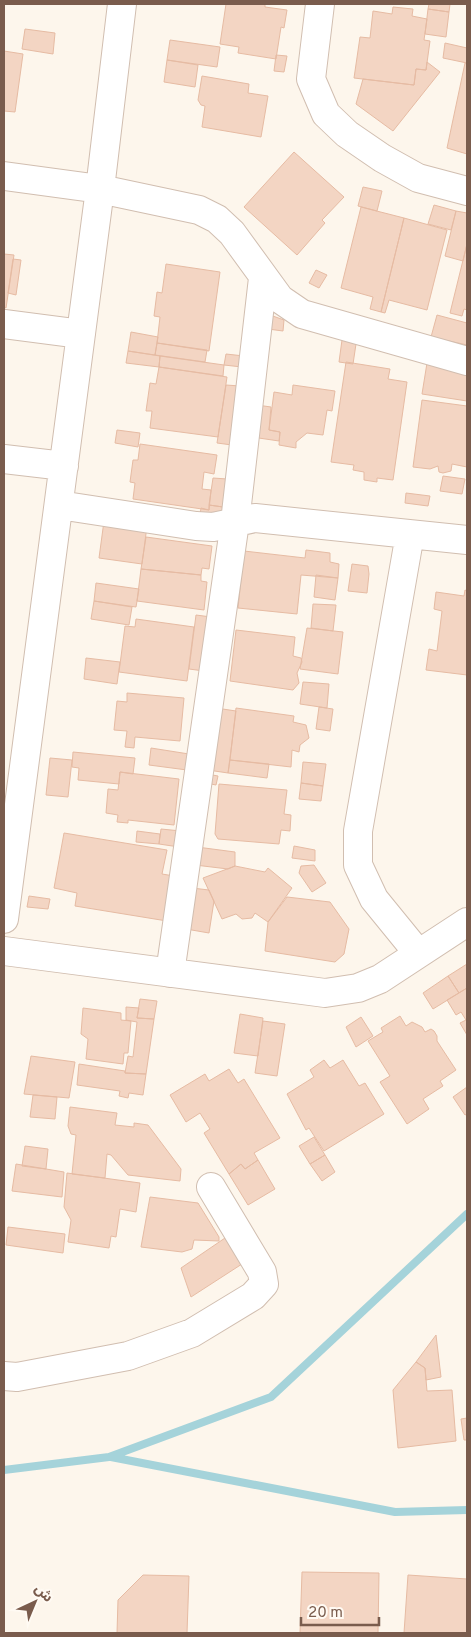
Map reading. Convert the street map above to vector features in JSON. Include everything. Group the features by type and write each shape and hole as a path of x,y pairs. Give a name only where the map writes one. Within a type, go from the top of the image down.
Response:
{"street":[{"path":"4,919 9,838 64,466 122,4"},
{"path":"320,4 311,79 326,114 347,134 382,158 418,178 467,190"},
{"path":"4,176 100,188 199,210 217,219 232,233 280,299 302,314 467,361"},
{"path":"170,973 235,522 263,278"},
{"path":"4,324 81,334"},
{"path":"4,459 64,466"},
{"path":"58,505 196,526 213,527 255,518 467,540"},
{"path":"410,534 358,831 358,865 374,899 418,953"},
{"path":"4,951 324,993 358,988 380,979 467,922"},
{"path":"4,1376 17,1377 128,1356 192,1333 254,1296 264,1284 262,1272 211,1187"}],"building":[{"path":"226,4 265,4 265,7 287,10 284,28 281,27 276,59 238,53 239,47 220,44"},
{"path":"429,4 450,4 449,12 428,9"},
{"path":"393,7 413,9 412,16 427,19 424,40 430,41 426,70 416,69 414,85 354,78 360,37 370,38 373,11 392,14"},
{"path":"428,9 449,12 446,37 425,34"},
{"path":"25,29 55,33 53,54 22,49"},
{"path":"170,40 220,47 217,67 167,60"},
{"path":"445,43 467,48 467,63 443,58"},
{"path":"4,51 23,54 15,112 4,111"},
{"path":"276,55 287,56 284,72 274,71"},
{"path":"167,60 198,65 195,87 164,82"},
{"path":"427,62 440,72 393,131 356,104 363,79 414,85 416,69 426,70"},
{"path":"465,63 467,63 467,154 447,148"},
{"path":"202,76 249,84 248,93 268,96 261,137 202,127 205,106 201,105 198,100"},
{"path":"294,152 344,197 322,220 325,223 297,255 244,207"},
{"path":"363,187 382,191 377,211 358,206"},
{"path":"434,205 456,211 451,230 428,224"},
{"path":"361,207 404,218 381,312 370,309 373,297 341,288"},
{"path":"456,211 467,213 467,244 463,261 445,256"},
{"path":"404,218 447,230 427,310 389,300 385,313 381,312"},
{"path":"467,244 467,310 464,309 462,316 450,313"},
{"path":"4,254 14,255 6,308 4,307"},
{"path":"13,259 21,260 16,295 8,293"},
{"path":"166,264 220,272 209,351 157,343 160,317 154,316 157,292 162,293"},
{"path":"316,270 327,275 319,288 309,283"},
{"path":"270,315 284,320 283,331 268,329"},
{"path":"437,315 467,323 467,345 431,337"},
{"path":"131,332 158,337 155,355 128,351"},
{"path":"342,340 356,344 353,364 339,362"},
{"path":"157,343 207,350 205,362 155,355"},
{"path":"128,351 160,356 159,367 126,363"},
{"path":"226,354 244,356 242,367 224,365"},
{"path":"160,356 224,365 223,376 159,367"},
{"path":"346,362 390,369 388,379 407,382 393,480 377,478 377,482 364,480 364,472 353,470 354,465 331,462"},
{"path":"427,363 467,375 467,401 422,394"},
{"path":"159,367 227,377 218,437 150,428 152,411 146,411 150,383 156,384"},
{"path":"226,385 240,386 232,445 217,443"},
{"path":"293,385 335,391 332,411 327,410 323,435 307,433 296,442 296,448 279,445 280,432 269,430 274,392 292,395"},
{"path":"422,400 467,406 467,467 452,464 451,471 443,473 439,472 438,466 430,469 413,467"},
{"path":"257,405 271,407 269,430 280,432 279,441 252,437"},
{"path":"117,430 140,433 138,447 115,443"},
{"path":"140,444 217,455 214,474 204,472 202,489 211,490 209,510 133,499 135,483 130,482 133,460 138,460"},
{"path":"443,476 465,479 462,494 440,491"},
{"path":"213,478 227,479 223,507 209,505"},
{"path":"406,493 430,496 428,506 405,503"},
{"path":"209,505 223,507 221,518 200,515 201,508 209,510"},
{"path":"104,521 147,526 142,564 99,558"},
{"path":"146,537 212,546 209,569 202,568 201,575 141,569"},
{"path":"306,550 330,553 330,562 339,564 338,578 301,575 297,614 238,608 244,551 305,558"},
{"path":"352,564 368,566 367,593 348,591"},
{"path":"141,569 201,575 201,581 207,582 204,610 137,601"},
{"path":"316,575 338,578 335,600 314,597"},
{"path":"96,583 139,589 136,607 94,601"},
{"path":"465,590 467,591 467,675 426,670 429,649 437,651 442,611 434,609 436,592 464,596"},
{"path":"94,601 132,607 129,625 91,619"},
{"path":"313,604 336,605 333,631 311,628"},
{"path":"196,615 211,617 204,671 189,669"},
{"path":"136,619 194,627 187,681 119,672 125,626 135,627"},
{"path":"307,628 343,632 338,674 300,669"},
{"path":"236,630 295,637 293,656 301,658 302,662 297,673 299,683 293,690 230,681"},
{"path":"86,658 120,662 117,684 84,679"},
{"path":"303,682 329,684 327,708 300,704"},
{"path":"127,693 184,698 180,741 135,737 134,748 125,747 127,731 114,730 117,701 127,702"},
{"path":"319,707 333,709 330,731 316,729"},
{"path":"216,708 236,711 228,773 208,770"},
{"path":"236,708 294,716 293,722 306,725 309,738 300,745 299,752 292,750 291,767 230,760"},
{"path":"151,748 189,754 187,770 149,765"},
{"path":"73,752 135,758 133,774 120,772 119,784 78,780 79,768 72,767"},
{"path":"50,758 72,760 68,797 46,795"},
{"path":"230,760 269,764 267,778 228,773"},
{"path":"303,762 326,764 323,786 301,783"},
{"path":"120,772 179,779 174,825 128,820 128,823 117,822 118,815 106,813 108,789 118,790"},
{"path":"207,774 218,776 216,785 206,783"},
{"path":"301,783 323,786 321,801 299,799"},
{"path":"219,784 287,790 284,814 291,815 290,831 281,830 279,844 218,839 215,834"},
{"path":"161,829 181,831 179,847 159,844"},
{"path":"137,831 160,834 159,844 136,842"},
{"path":"64,833 167,850 162,874 174,876 167,921 75,906 77,893 54,888"},
{"path":"294,846 315,850 315,861 292,858"},
{"path":"197,847 235,852 235,866 228,869 195,865"},
{"path":"314,865 326,883 312,892 299,873 301,866"},
{"path":"235,866 265,872 268,868 292,888 268,922 255,913 252,918 242,919 236,914 222,919 203,878"},
{"path":"192,888 209,890 214,901 209,933 186,929"},
{"path":"29,896 50,899 48,909 27,907"},
{"path":"287,897 330,902 349,929 344,954 335,962 265,951 268,922"},
{"path":"467,964 467,988 459,993 448,976"},
{"path":"448,976 459,993 433,1009 423,993"},
{"path":"467,988 467,1035 460,1023 466,1020 461,1012 456,1015 447,1000"},
{"path":"140,999 157,1001 154,1019 137,1018"},
{"path":"126,1007 139,1008 137,1018 154,1019 146,1074 125,1073 128,1056 133,1057 137,1022 126,1020"},
{"path":"83,1008 121,1013 121,1020 131,1021 128,1053 124,1053 123,1064 86,1059 88,1039 81,1034"},
{"path":"240,1014 263,1018 258,1056 234,1053"},
{"path":"400,1016 406,1026 412,1022 422,1027 425,1032 431,1029 434,1031 437,1041 456,1070 440,1081 443,1086 423,1099 429,1109 407,1124 380,1082 390,1076 368,1041 383,1032 381,1028"},
{"path":"361,1017 373,1036 356,1047 346,1027"},
{"path":"263,1021 285,1024 277,1076 255,1073"},
{"path":"31,1056 75,1062 69,1098 24,1094"},
{"path":"324,1060 330,1068 343,1060 359,1086 365,1083 384,1114 324,1151 309,1128 306,1130 287,1094 314,1077 310,1070"},
{"path":"79,1064 125,1071 125,1073 146,1074 143,1095 129,1093 128,1098 119,1096 120,1091 77,1085"},
{"path":"229,1069 238,1083 244,1079 280,1138 254,1153 258,1160 245,1169 241,1164 229,1174 204,1133 210,1129 200,1113 186,1122 170,1095 205,1074 209,1081"},
{"path":"467,1087 467,1114 465,1115 453,1097"},
{"path":"33,1095 57,1097 55,1119 30,1117"},
{"path":"70,1107 117,1113 115,1125 134,1127 134,1123 148,1125 181,1169 180,1181 128,1175 111,1155 107,1154 105,1178 72,1174 76,1135 71,1134 68,1126"},
{"path":"314,1137 325,1155 310,1164 299,1146"},
{"path":"25,1146 48,1149 46,1169 22,1166"},
{"path":"325,1155 335,1172 322,1181 310,1164"},
{"path":"258,1160 275,1189 248,1205 229,1174 241,1164 245,1169"},
{"path":"16,1164 64,1172 62,1197 12,1191"},
{"path":"67,1173 140,1183 136,1212 120,1209 116,1237 111,1236 109,1248 68,1242 71,1220 64,1207"},
{"path":"150,1197 198,1203 219,1237 219,1241 194,1240 192,1249 182,1252 141,1247"},
{"path":"8,1227 65,1234 63,1253 6,1245"},
{"path":"225,1238 242,1264 191,1297 181,1268"},
{"path":"436,1335 441,1377 426,1380 425,1368 416,1362"},
{"path":"416,1362 425,1368 427,1391 452,1390 456,1441 398,1448 393,1390"},
{"path":"467,1418 467,1440 464,1440 461,1419"},
{"path":"302,1572 379,1573 378,1633 300,1633"},
{"path":"143,1575 189,1576 187,1633 117,1633 118,1600"},
{"path":"408,1575 467,1579 467,1633 404,1633"}],"waterway":[{"path":"4,1470 109,1457 271,1397 467,1214"},
{"path":"111,1457 395,1512 467,1510"}]}
